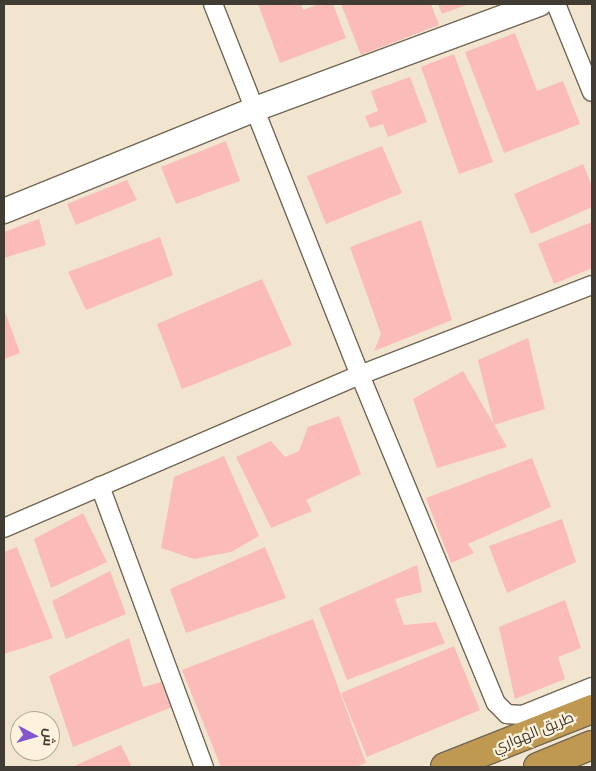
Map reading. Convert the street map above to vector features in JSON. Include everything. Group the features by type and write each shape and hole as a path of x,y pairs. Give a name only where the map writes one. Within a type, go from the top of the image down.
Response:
{"highway":[{"name":"طريق الهواري","path":"446,767 592,708"},
{"path":"538,767 592,744"}],"main road":[{"path":"4,211 255,109 539,4"}],"street":[{"path":"213,4 360,375 496,703 507,714 522,715 592,687"},
{"path":"556,4 592,92"},
{"path":"4,528 360,375 592,285"},
{"path":"100,486 204,767"}],"building":[{"path":"258,4 301,4 303,10 319,4 333,4 346,38 280,63"},
{"path":"341,4 431,4 439,25 361,55"},
{"path":"438,4 469,4 442,14"},
{"path":"515,33 537,91 563,81 580,124 504,153 465,52"},
{"path":"454,54 493,162 459,174 421,67"},
{"path":"410,77 427,122 388,137 383,124 370,128 365,116 378,111 371,91"},
{"path":"226,141 240,181 176,204 161,167"},
{"path":"382,146 402,193 326,224 307,176"},
{"path":"583,164 592,186 592,207 531,234 514,194"},
{"path":"127,180 137,200 76,225 67,204"},
{"path":"39,219 46,245 4,258 4,232"},
{"path":"421,220 452,320 374,351 381,334 350,247"},
{"path":"592,222 592,268 554,284 538,244"},
{"path":"160,237 173,275 86,310 68,272"},
{"path":"262,279 292,345 182,389 157,324"},
{"path":"4,309 20,353 4,359"},
{"path":"528,338 545,409 494,425 478,360"},
{"path":"463,371 507,447 437,468 413,399"},
{"path":"339,416 361,474 306,500 312,511 271,528 236,457 271,441 285,457 299,451 308,427"},
{"path":"224,456 259,536 231,552 194,559 161,548 174,477"},
{"path":"532,458 551,507 468,544 474,553 451,563 426,498"},
{"path":"83,513 107,562 51,588 34,539"},
{"path":"562,519 576,562 507,593 489,546"},
{"path":"17,547 53,638 4,654 4,552"},
{"path":"265,547 286,598 186,633 170,589"},
{"path":"417,565 422,592 395,599 404,625 436,622 445,643 347,680 319,608"},
{"path":"110,571 126,614 66,639 52,601"},
{"path":"565,600 581,648 558,657 565,679 515,699 499,627"},
{"path":"313,619 366,763 355,767 221,767 182,670"},
{"path":"129,638 143,687 162,682 172,707 73,747 49,676"},
{"path":"454,646 480,710 367,757 341,693"},
{"path":"121,745 132,767 72,767"}]}
